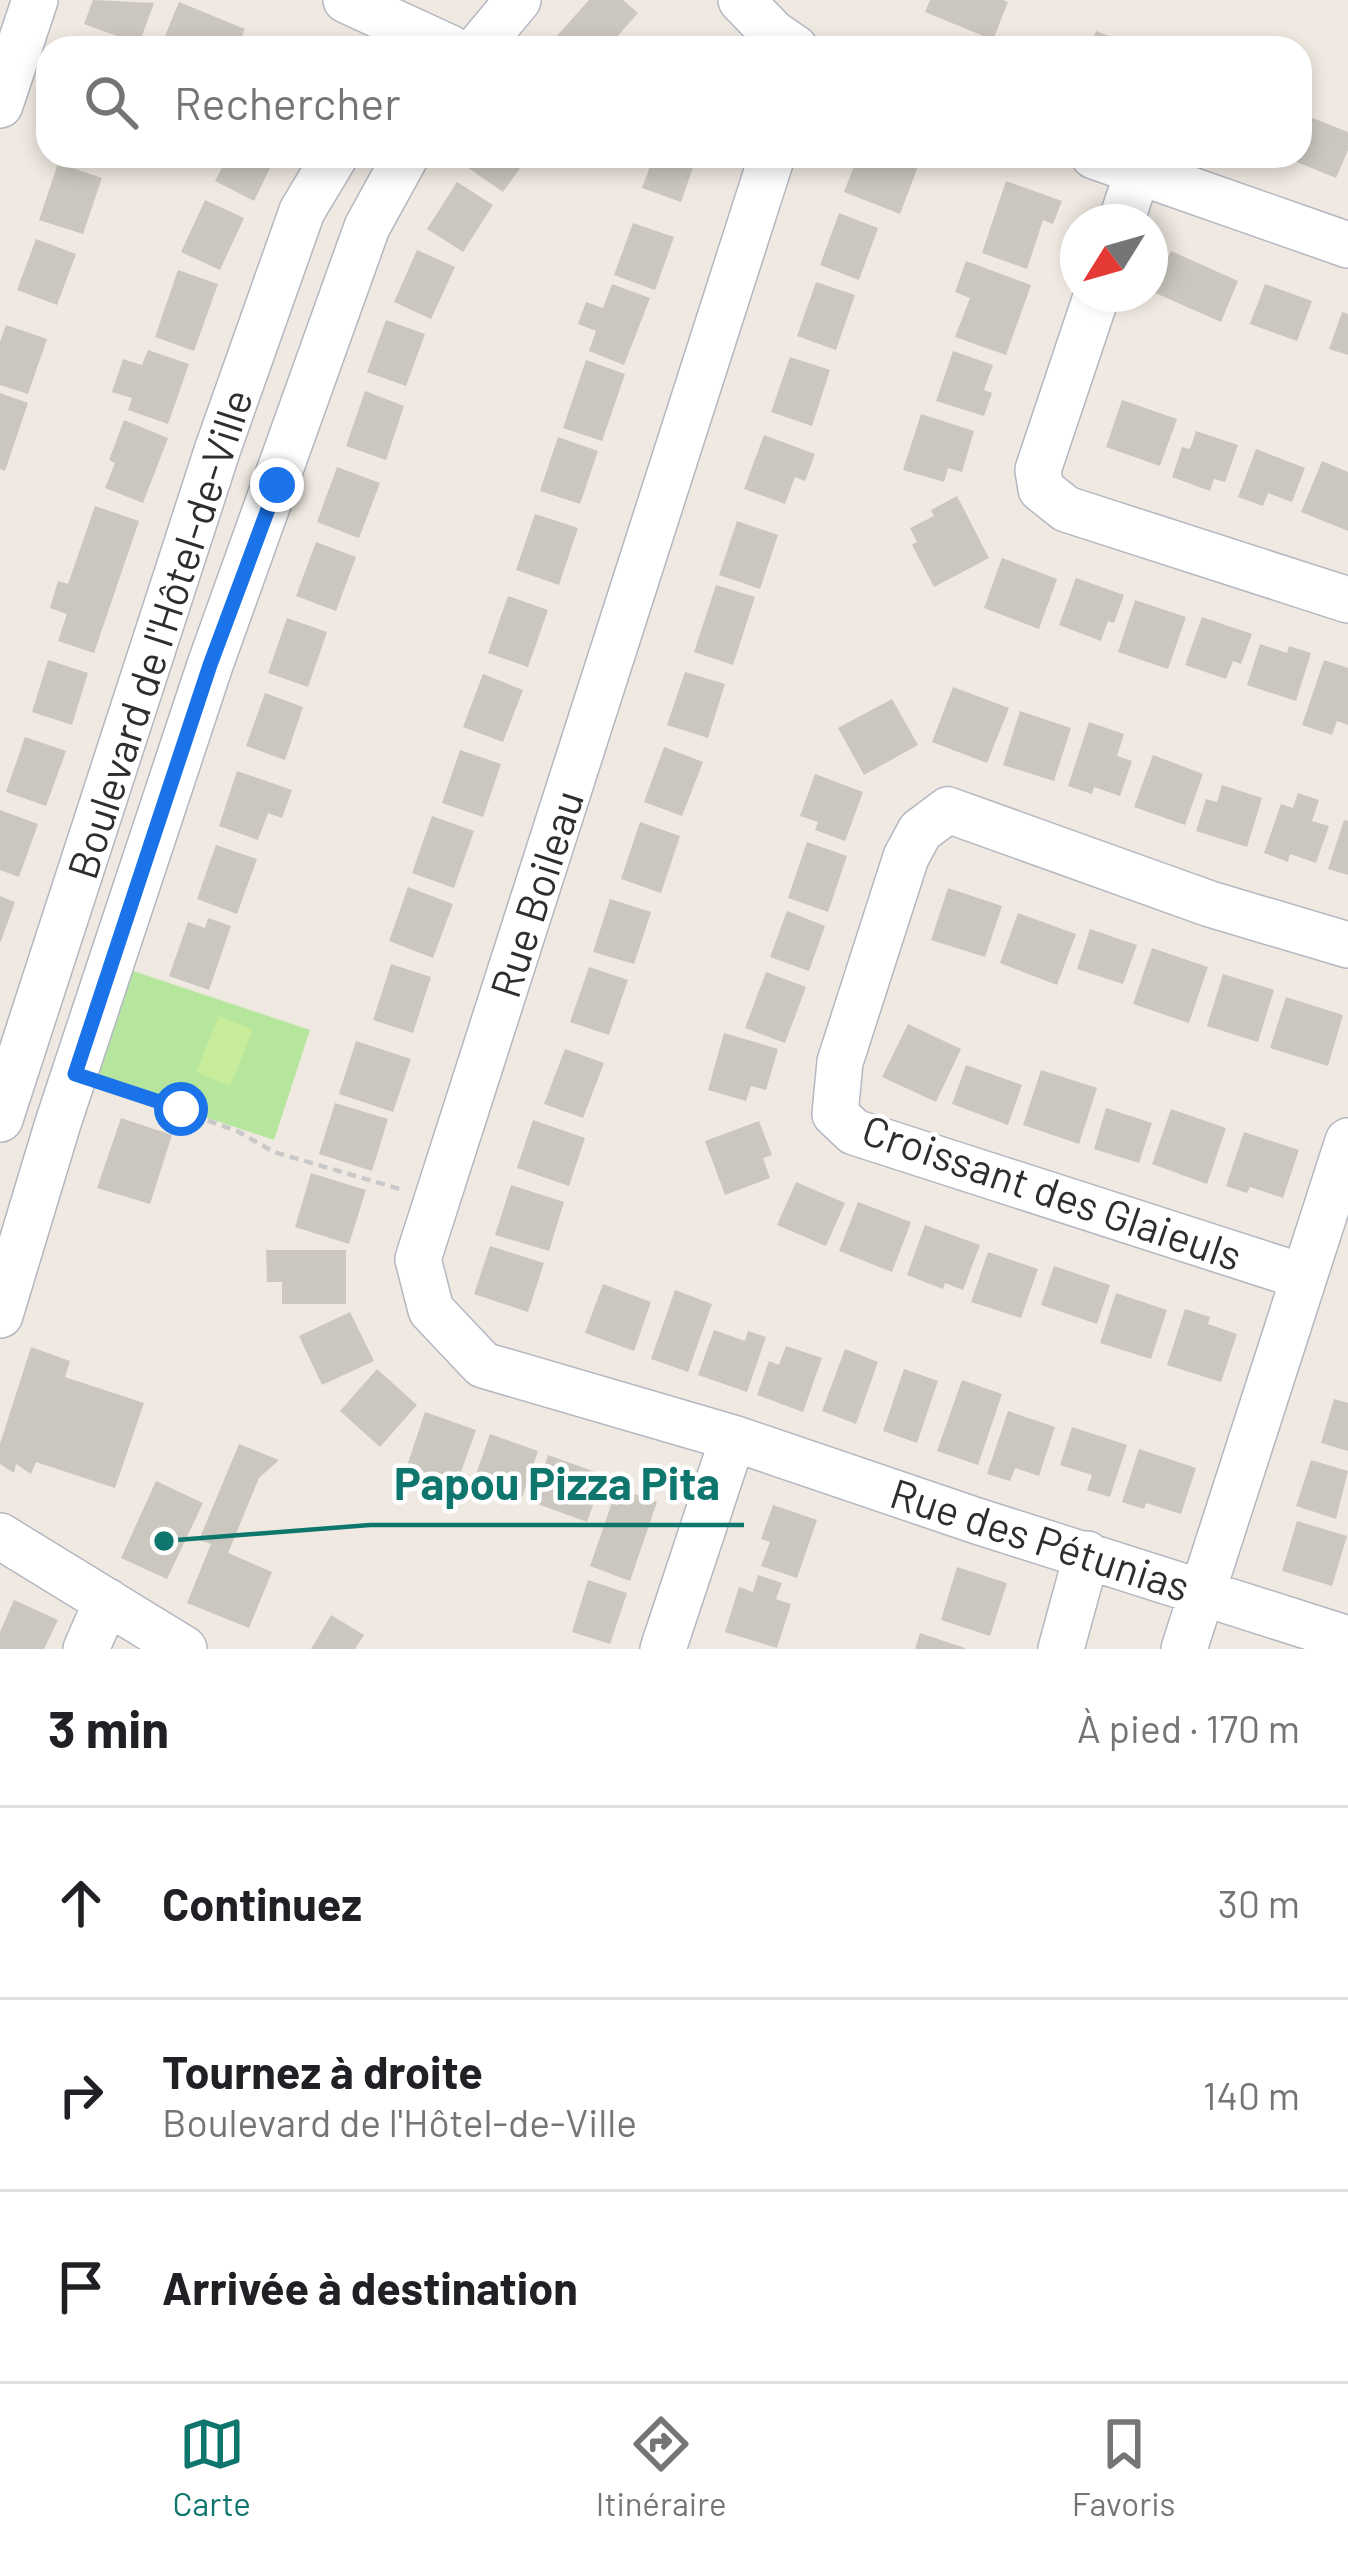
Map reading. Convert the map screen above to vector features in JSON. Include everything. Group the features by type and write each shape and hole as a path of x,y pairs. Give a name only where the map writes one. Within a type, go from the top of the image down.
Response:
{"street":[{"path":"0,105 35,0"},
{"path":"346,0 424,32"},
{"path":"488,36 518,0"},
{"path":"741,0 776,36"},
{"name":"Boulevard de l'Hôtel-de-Ville","path":"2,1112 225,426 302,211 328,168"},
{"name":"Boulevard de l'Hôtel-de-Ville","path":"0,1315 14,1222 58,1123 210,665 367,227 399,168"},
{"name":"Rue Boileau","path":"734,1438 482,1365 431,1310 418,1259 768,168"},
{"path":"1129,168 1348,245"},
{"path":"1126,204 1138,171"},
{"path":"1090,312 1038,470 1041,489 1066,508 1348,600"},
{"name":"Croissant des Glaieuls","path":"1304,1277 854,1132 835,1114 840,1062 906,857 920,831 948,810 1210,904 1348,945"},
{"path":"2,1112 58,1123"},
{"path":"1184,1649 1348,1141"},
{"path":"663,1649 734,1438"},
{"name":"Rue des Pétunias","path":"734,1438 1348,1640"},
{"path":"1,1538 107,1601 163,1643"},
{"path":"1061,1649 1087,1554"},
{"path":"86,1649 107,1601"}],"path":[{"path":"75,1074 238,1131 274,1151 436,1199"}],"green space":[{"path":"112,964 310,1030 274,1140 75,1074"},
{"path":"219,1016 253,1030 230,1086 196,1072"}],"building":[{"path":"93,0 154,3 142,36 117,36 84,24"},
{"path":"589,0 623,0 638,13 618,36 557,36"},
{"path":"930,0 1008,2 995,36 983,36 925,12"},
{"path":"179,2 245,29 242,36 165,36"},
{"path":"1312,118 1348,132 1348,150 1336,178 1311,168"},
{"path":"56,168 102,178 83,234 39,220"},
{"path":"222,168 270,168 254,201 215,181"},
{"path":"468,168 520,168 503,192"},
{"path":"650,168 693,168 681,202 642,188"},
{"path":"853,168 917,168 900,214 844,192"},
{"path":"1006,181 1062,201 1053,224 1043,220 1027,269 982,253"},
{"path":"457,182 493,205 463,252 427,229"},
{"path":"205,200 244,218 220,270 181,252"},
{"path":"839,213 878,228 859,280 820,265"},
{"path":"633,223 674,237 655,290 614,275"},
{"path":"36,239 76,254 57,305 17,290"},
{"path":"417,250 455,267 431,319 394,302"},
{"path":"1171,251 1238,281 1221,322 1168,299"},
{"path":"966,261 1031,285 1006,355 955,337 970,298 955,292"},
{"path":"178,270 218,284 194,351 155,337"},
{"path":"816,282 855,295 836,350 797,336"},
{"path":"612,284 650,298 624,365 589,351 596,331 578,324 586,302 603,308"},
{"path":"1265,284 1312,301 1297,341 1250,324"},
{"path":"1342,312 1348,314 1348,355 1329,349"},
{"path":"386,320 425,334 406,386 367,372"},
{"path":"6,325 47,339 28,394 0,385 0,342"},
{"path":"148,350 189,364 168,424 128,410 132,398 112,392 123,359 142,365"},
{"path":"953,351 993,365 984,390 992,393 984,416 936,401"},
{"path":"790,357 830,370 812,426 771,412"},
{"path":"586,360 625,374 602,441 563,428"},
{"path":"365,391 404,406 386,460 346,446"},
{"path":"0,393 28,403 5,471 0,469"},
{"path":"1122,400 1177,419 1160,466 1106,447"},
{"path":"921,414 974,431 962,472 948,468 944,482 903,470"},
{"path":"124,420 168,438 143,503 105,488 115,463 109,460"},
{"path":"1196,431 1238,445 1225,482 1214,479 1210,491 1172,477 1182,447 1190,449"},
{"path":"764,435 815,454 805,481 795,477 785,504 744,489"},
{"path":"558,437 598,451 580,504 540,491"},
{"path":"1256,449 1305,468 1292,502 1268,493 1263,506 1238,497"},
{"path":"1322,461 1348,472 1348,531 1301,512"},
{"path":"337,467 380,483 359,538 317,522"},
{"path":"957,496 989,558 934,587 912,545 917,542 910,528"},
{"path":"95,506 139,521 94,653 58,641 67,614 50,608 58,581 68,584"},
{"path":"535,514 578,528 559,585 516,570"},
{"path":"737,521 778,535 760,589 719,575"},
{"path":"316,542 356,557 336,611 296,596"},
{"path":"1002,558 1057,579 1039,629 984,608"},
{"path":"1076,578 1124,595 1101,641 1059,625"},
{"path":"716,585 755,597 733,665 694,652"},
{"path":"508,596 548,610 528,667 488,653"},
{"path":"1135,600 1186,617 1168,669 1118,652"},
{"path":"1202,617 1252,634 1241,664 1233,661 1226,679 1185,665"},
{"path":"287,618 327,632 308,687 268,673"},
{"path":"1260,644 1287,653 1289,646 1311,653 1296,701 1247,685"},
{"path":"48,660 88,673 72,725 32,712"},
{"path":"1324,660 1348,668 1348,725 1337,721 1332,735 1302,725"},
{"path":"685,672 725,684 708,738 667,725"},
{"path":"483,674 523,690 503,742 463,727"},
{"path":"953,687 1009,708 987,763 932,742"},
{"path":"265,693 303,707 285,760 246,746"},
{"path":"892,699 918,745 864,775 838,728"},
{"path":"1020,711 1071,728 1054,781 1003,765"},
{"path":"1089,722 1124,734 1117,756 1132,761 1120,796 1094,787 1092,794 1068,786"},
{"path":"25,737 66,751 46,806 6,792"},
{"path":"664,747 703,762 682,816 644,802"},
{"path":"460,750 501,764 483,817 442,803"},
{"path":"1153,755 1203,774 1185,825 1134,807"},
{"path":"237,771 292,790 282,818 268,813 258,840 219,826"},
{"path":"815,774 863,792 845,841 815,830 818,822 800,816"},
{"path":"1222,785 1262,798 1247,847 1196,831 1206,799 1217,802"},
{"path":"1298,793 1319,800 1312,821 1329,826 1316,863 1290,854 1288,862 1264,853 1281,804 1293,808"},
{"path":"0,810 38,824 19,877 0,870"},
{"path":"432,816 474,831 454,888 412,873"},
{"path":"1344,820 1348,821 1348,875 1328,869"},
{"path":"640,822 680,836 661,893 621,879"},
{"path":"807,842 847,856 828,912 788,898"},
{"path":"216,845 257,859 237,914 197,899"},
{"path":"408,887 453,904 433,958 389,941"},
{"path":"948,888 1002,906 985,957 931,940"},
{"path":"0,896 15,902 1,941 0,941"},
{"path":"610,899 651,912 634,964 593,952"},
{"path":"787,911 825,926 809,971 770,957"},
{"path":"1018,913 1076,934 1057,985 1000,963"},
{"path":"208,918 231,926 209,990 169,976 188,922 205,928"},
{"path":"1090,929 1137,945 1123,984 1077,969"},
{"path":"1152,948 1208,967 1189,1023 1133,1004"},
{"path":"391,964 431,977 413,1033 373,1020"},
{"path":"589,967 628,980 609,1035 570,1022"},
{"path":"766,972 806,987 785,1043 745,1028"},
{"path":"1223,974 1274,990 1258,1042 1207,1026"},
{"path":"1286,997 1343,1015 1328,1066 1270,1048"},
{"path":"908,1024 961,1049 936,1102 882,1077"},
{"path":"724,1033 778,1049 766,1090 751,1086 746,1101 708,1090"},
{"path":"356,1041 411,1059 393,1112 339,1094"},
{"path":"565,1049 604,1063 583,1118 544,1104"},
{"path":"966,1065 1022,1085 1008,1125 952,1104"},
{"path":"1041,1070 1097,1088 1079,1144 1023,1125"},
{"path":"335,1103 388,1119 372,1171 319,1154"},
{"path":"1106,1108 1152,1123 1139,1163 1094,1149"},
{"path":"1171,1109 1226,1128 1207,1184 1152,1164"},
{"path":"121,1118 172,1135 150,1204 97,1188"},
{"path":"533,1120 585,1138 569,1186 517,1168"},
{"path":"759,1121 772,1155 763,1158 770,1178 725,1195 705,1141"},
{"path":"1244,1132 1299,1150 1283,1198 1250,1187 1247,1193 1226,1186"},
{"path":"311,1173 366,1190 349,1244 295,1227"},
{"path":"796,1182 845,1203 826,1246 777,1225"},
{"path":"511,1185 564,1202 549,1251 495,1235"},
{"path":"858,1202 911,1222 892,1272 839,1251"},
{"path":"925,1225 980,1245 963,1290 945,1283 943,1289 907,1275"},
{"path":"490,1246 544,1263 528,1312 474,1294"},
{"path":"266,1250 346,1250 346,1304 282,1304 282,1282 267,1282"},
{"path":"988,1252 1038,1269 1021,1318 971,1302"},
{"path":"1054,1266 1110,1285 1097,1324 1041,1305"},
{"path":"603,1284 651,1302 634,1351 585,1333"},
{"path":"675,1290 712,1304 688,1372 651,1359"},
{"path":"1116,1293 1167,1310 1151,1359 1100,1343"},
{"path":"1185,1309 1210,1317 1208,1324 1237,1334 1221,1382 1167,1365"},
{"path":"350,1312 374,1361 322,1385 299,1336"},
{"path":"714,1330 745,1341 748,1331 766,1337 747,1392 698,1375"},
{"path":"786,1346 822,1358 803,1412 757,1395 769,1361 779,1365"},
{"path":"31,1347 70,1361 65,1377 144,1403 115,1488 36,1462 31,1474 16,1464 14,1473 0,1464 0,1444"},
{"path":"845,1349 878,1362 856,1424 822,1411"},
{"path":"377,1369 417,1405 380,1447 340,1411"},
{"path":"904,1369 938,1381 917,1443 883,1431"},
{"path":"962,1380 1002,1394 978,1465 937,1451"},
{"path":"1334,1399 1348,1403 1348,1451 1321,1443"},
{"path":"1008,1411 1055,1427 1039,1476 1015,1468 1010,1481 987,1474"},
{"path":"425,1412 476,1430 457,1483 407,1466"},
{"path":"1072,1427 1127,1445 1110,1497 1087,1490 1092,1475 1060,1465"},
{"path":"490,1434 538,1451 520,1503 472,1486"},
{"path":"239,1444 279,1460 259,1478 228,1553 272,1572 249,1628 187,1603 211,1544 199,1540"},
{"path":"1139,1449 1196,1468 1181,1514 1146,1503 1144,1509 1122,1502"},
{"path":"548,1455 604,1475 587,1522 532,1502"},
{"path":"1311,1460 1348,1471 1336,1519 1296,1506"},
{"path":"156,1481 203,1503 167,1579 121,1558"},
{"path":"617,1488 657,1502 630,1581 590,1566"},
{"path":"773,1505 817,1520 797,1578 761,1566 770,1542 761,1539"},
{"path":"1297,1521 1347,1536 1332,1586 1282,1571"},
{"path":"957,1567 1007,1583 990,1636 941,1620"},
{"path":"758,1575 782,1583 776,1599 791,1604 777,1648 725,1632 739,1587 753,1592"},
{"path":"588,1580 627,1593 610,1644 572,1632"},
{"path":"14,1600 58,1620 44,1649 0,1649 0,1632"},
{"path":"331,1615 364,1635 355,1649 311,1649"},
{"path":"920,1633 965,1648 965,1649 915,1649"}],"place":[{"name":"Papou Pizza Pita","path":"164,1541"}],"route":[{"path":"181,1109 75,1074 210,665 277,485"}]}
